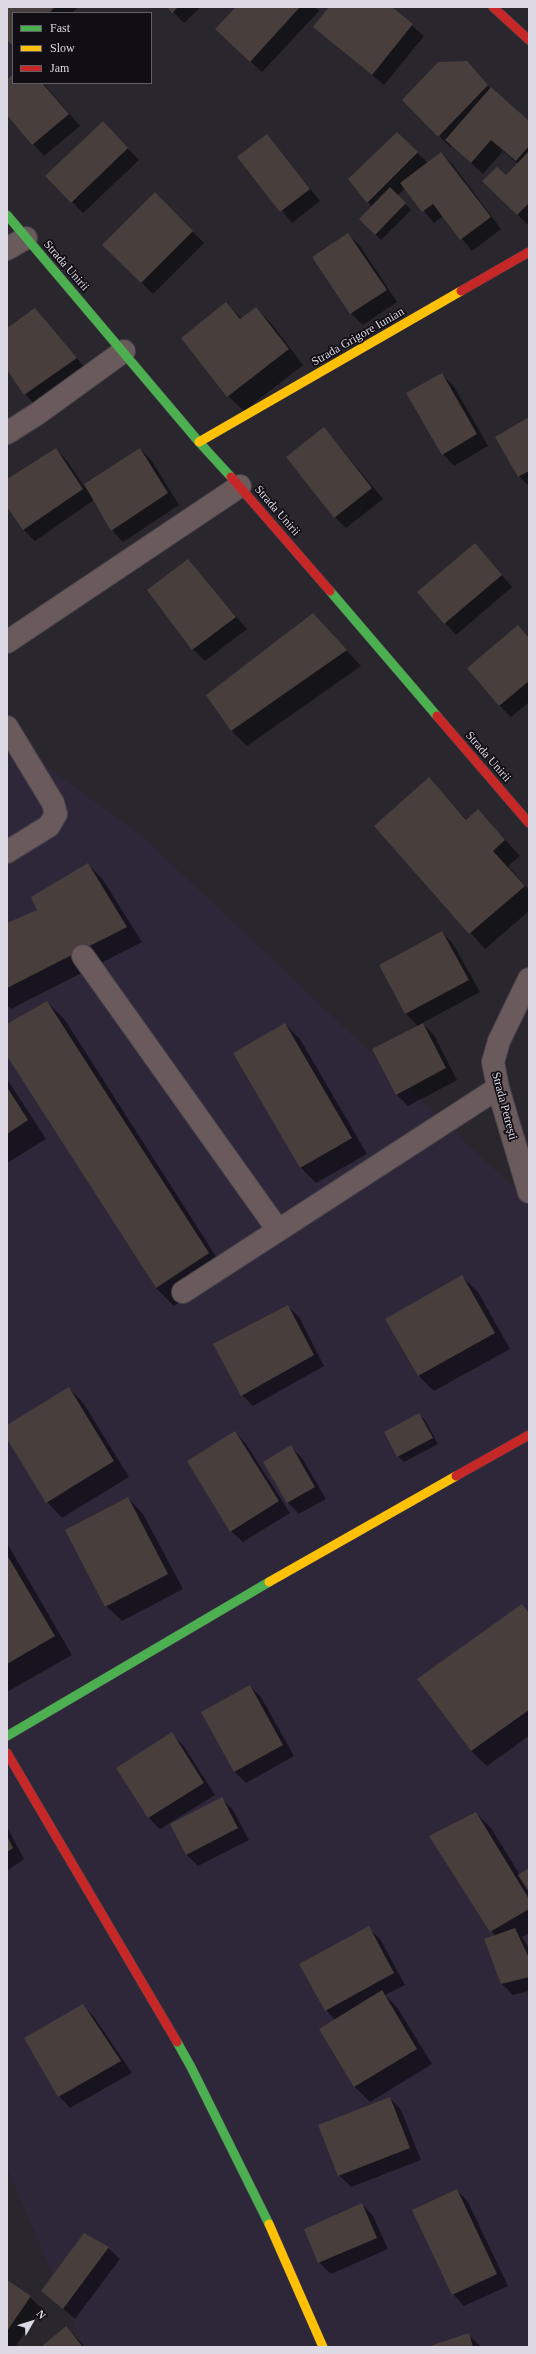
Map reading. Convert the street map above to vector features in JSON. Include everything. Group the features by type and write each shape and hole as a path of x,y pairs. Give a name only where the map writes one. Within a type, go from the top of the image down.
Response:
{"street":[{"path":"493,7 529,40"},
{"name":"Strada Unirii","path":"7,215 199,442 240,486 529,823"},
{"path":"7,249 26,238"},
{"name":"Strada Grigore Iunian","path":"199,442 529,252"},
{"path":"7,433 37,414 124,352"},
{"path":"7,642 240,486"},
{"path":"7,727 53,803 56,814 49,826 7,852"},
{"path":"83,956 278,1230"},
{"name":"Strada Petrești","path":"529,979 499,1041 493,1062 498,1088 529,1192"},
{"path":"183,1292 498,1088"},
{"path":"7,1736 327,1548 529,1435"},
{"path":"7,1753 191,2067 263,2210 323,2347"}],"shaded area":[{"path":"7,738 142,836 529,1202 529,2347 84,2347 7,2168"}],"building":[{"path":"7,7 55,7 50,12 12,12 12,45 7,40"},
{"path":"167,7 178,7 172,13"},
{"path":"236,7 300,7 250,62 215,29"},
{"path":"329,7 392,7 413,24 372,75 313,27"},
{"path":"467,61 488,85 438,137 402,100 438,62"},
{"path":"12,75 12,84 43,84 69,114 32,145 7,115 7,80"},
{"path":"491,87 529,121 529,146 516,161 491,140 471,163 445,140"},
{"path":"103,121 128,148 71,203 45,176"},
{"path":"397,132 418,152 367,203 348,179"},
{"path":"267,134 310,189 280,212 237,157"},
{"path":"529,151 529,203 517,215 482,181 497,167 506,175"},
{"path":"441,152 491,217 460,240 433,204 422,212 400,183"},
{"path":"390,187 406,203 375,235 359,219"},
{"path":"155,192 193,231 141,283 102,245"},
{"path":"348,233 387,290 350,314 312,257"},
{"path":"226,302 240,319 256,307 289,349 227,397 181,338"},
{"path":"35,308 77,358 24,395 7,370 7,328"},
{"path":"442,373 477,434 442,455 406,393"},
{"path":"529,417 529,471 518,477 495,437"},
{"path":"324,427 372,488 334,518 286,457"},
{"path":"56,448 83,489 23,530 7,507 7,479"},
{"path":"140,448 168,493 111,531 84,484"},
{"path":"475,543 502,575 444,624 417,592"},
{"path":"188,559 236,617 192,650 147,590"},
{"path":"313,613 347,650 231,731 206,695"},
{"path":"518,625 529,638 529,681 499,706 467,668"},
{"path":"429,777 466,820 478,809 505,840 493,851 525,886 469,934 374,826"},
{"path":"88,863 127,927 7,988 7,923 37,910 31,897"},
{"path":"442,931 469,980 405,1014 379,965"},
{"path":"47,1001 209,1253 156,1288 7,1056 7,1024"},
{"path":"285,1023 352,1138 300,1168 233,1053"},
{"path":"423,1023 446,1068 396,1095 372,1049"},
{"path":"7,1087 28,1120 7,1134"},
{"path":"462,1275 495,1333 418,1376 385,1319"},
{"path":"288,1305 314,1355 241,1396 213,1344"},
{"path":"69,1387 114,1461 46,1503 7,1439 7,1425"},
{"path":"419,1413 433,1438 397,1457 384,1432"},
{"path":"235,1431 279,1501 230,1532 187,1461"},
{"path":"291,1445 315,1487 287,1503 263,1462"},
{"path":"128,1497 168,1574 105,1607 65,1530"},
{"path":"7,1555 55,1636 7,1664"},
{"path":"522,1604 529,1613 529,1710 471,1751 417,1679"},
{"path":"250,1685 283,1745 234,1772 201,1712"},
{"path":"172,1732 204,1783 148,1818 116,1768"},
{"path":"222,1797 238,1828 186,1855 170,1824"},
{"path":"476,1812 529,1899 529,1909 490,1932 429,1836"},
{"path":"7,1836 13,1848 7,1852"},
{"path":"529,1868 529,1892 518,1875"},
{"path":"369,1926 394,1973 325,2011 299,1964"},
{"path":"515,1928 529,1958 529,1977 501,1984 484,1939"},
{"path":"382,1990 417,2049 354,2087 319,2029"},
{"path":"83,2004 121,2061 58,2097 24,2038"},
{"path":"390,2097 410,2148 338,2176 318,2125"},
{"path":"457,2189 497,2274 452,2295 412,2210"},
{"path":"362,2203 377,2238 318,2263 304,2229"},
{"path":"84,2233 109,2247 63,2309 41,2291"},
{"path":"7,2280 31,2296 7,2331"},
{"path":"66,2326 83,2347 41,2347"},
{"path":"469,2333 473,2347 427,2347"}],"traffic: fast":[{"path":"7,215 199,442 231,477"},
{"path":"330,591 437,716"},
{"path":"7,1736 269,1582"},
{"path":"177,2042 191,2067 269,2224"}],"traffic: slow":[{"path":"199,442 461,291"},
{"path":"269,1582 456,1476"},
{"path":"269,2224 323,2347"}],"traffic: jam":[{"path":"493,7 529,40"},
{"path":"461,291 529,252"},
{"path":"231,477 330,591"},
{"path":"437,716 529,823"},
{"path":"456,1476 529,1435"},
{"path":"7,1753 177,2042"}]}
